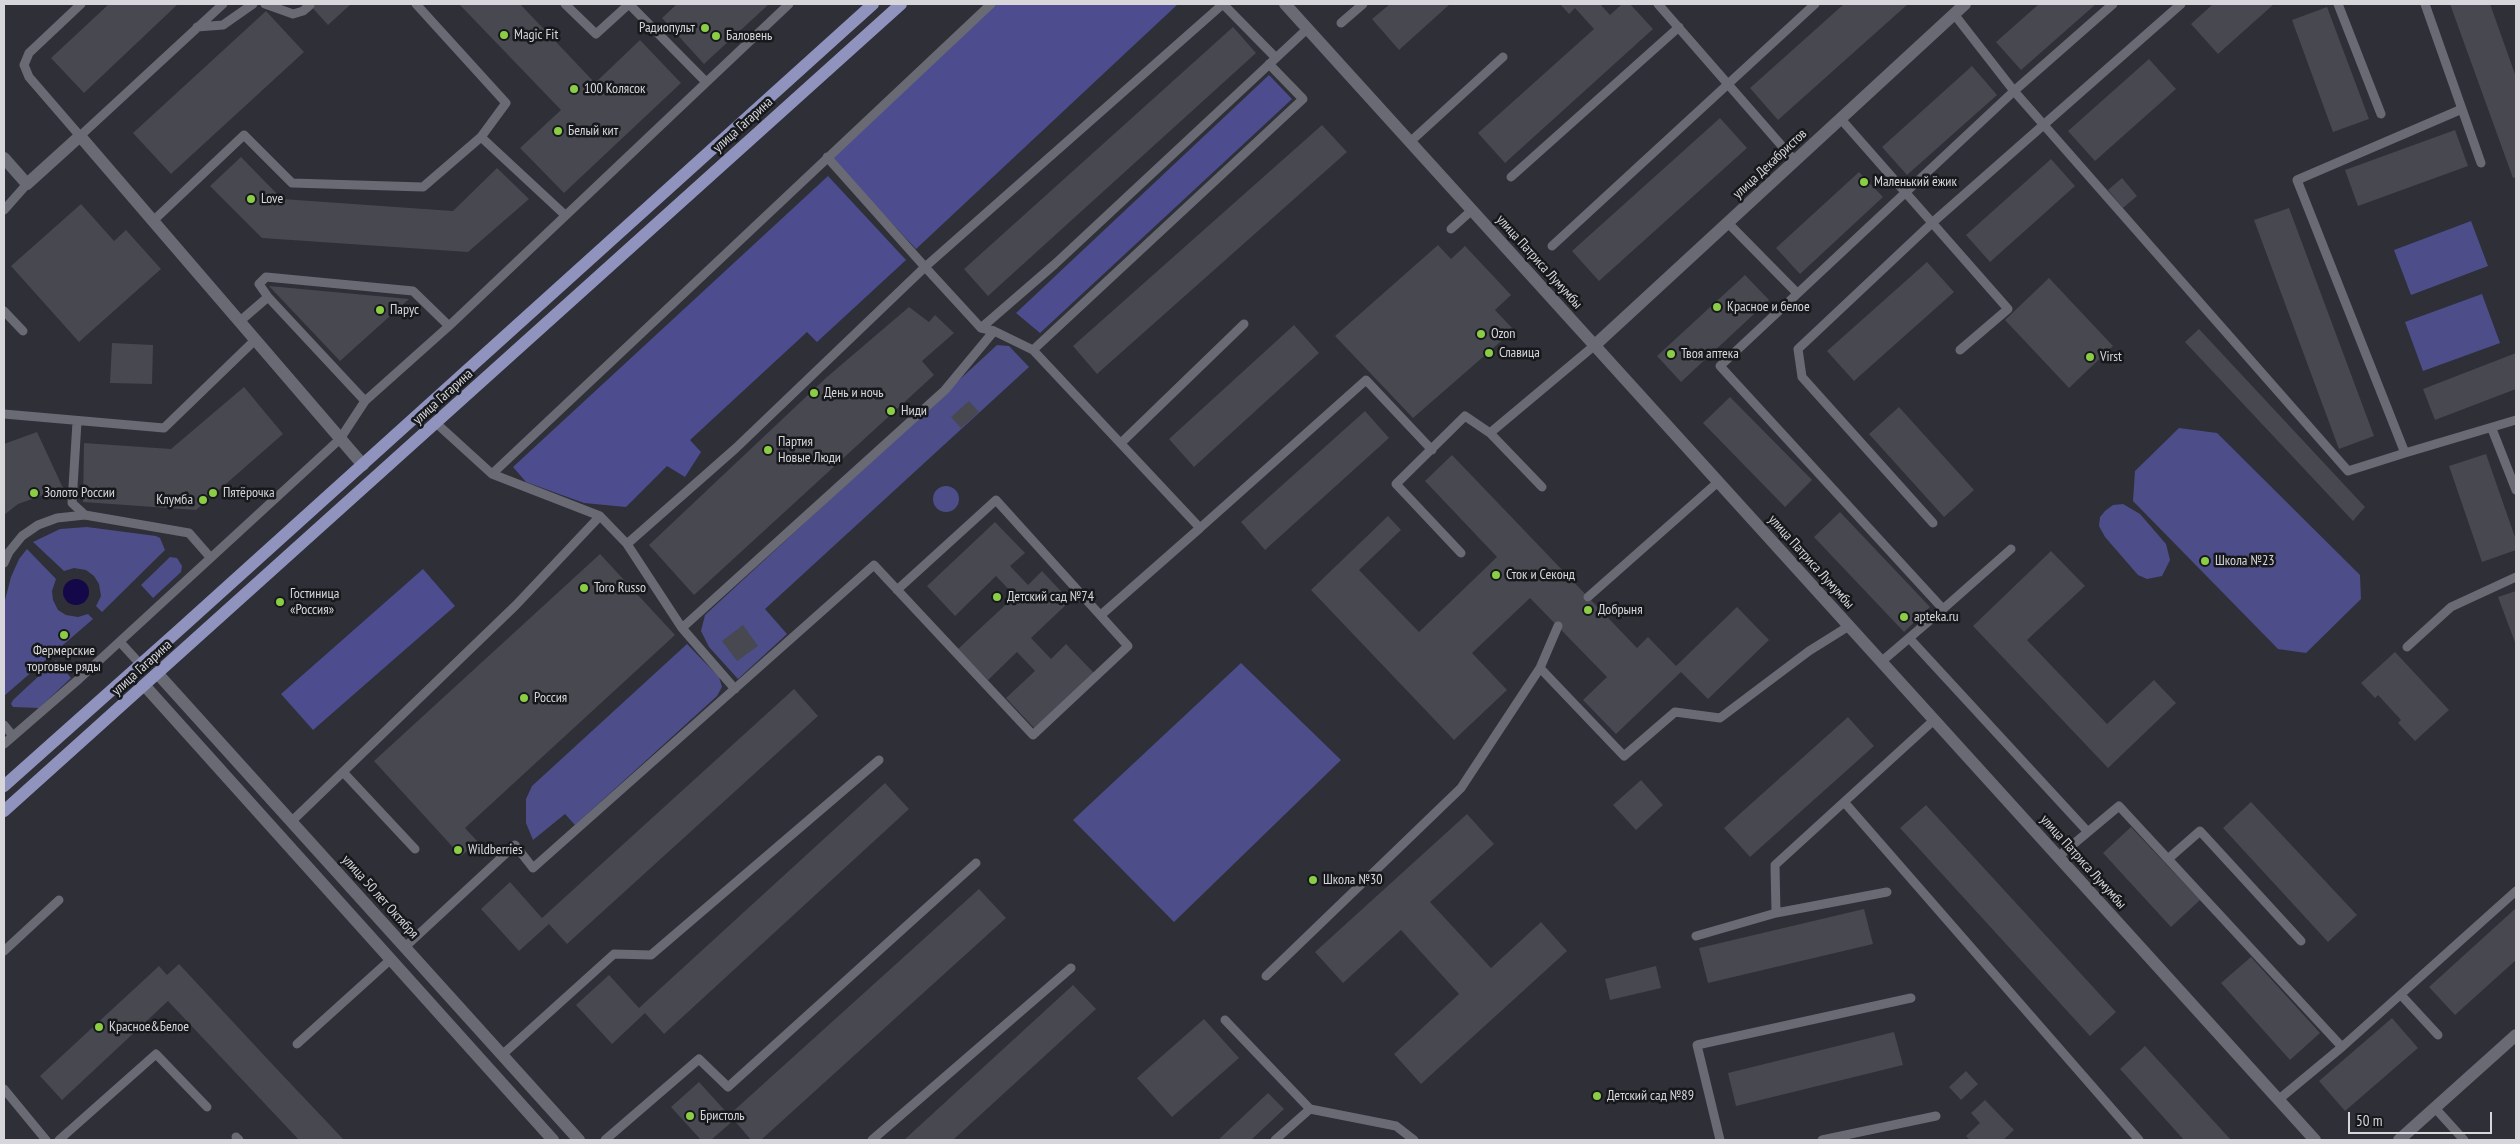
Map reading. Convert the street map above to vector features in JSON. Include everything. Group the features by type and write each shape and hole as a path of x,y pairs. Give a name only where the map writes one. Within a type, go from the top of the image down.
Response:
{"main road":[{"name":"улица Гагарина","path":"4,786 141,665 873,4"},
{"name":"улица Гагарина","path":"4,811 901,4"},
{"path":"424,410 436,423"},
{"path":"362,465 374,479"},
{"path":"141,665 158,674"},
{"path":"141,665 144,686"}],"street":[{"name":"улица Патриса Лумумбы","path":"1285,4 2315,1140"},
{"name":"улица Декабристов","path":"1594,346 1965,4"},
{"path":"4,158 28,184 80,136 362,465"},
{"name":"улица 50 лет Октября","path":"158,674 579,1140"},
{"path":"144,686 553,1140"},
{"path":"277,834 292,822"},
{"path":"390,960 405,947"},
{"path":"2399,1140 2516,1035"},
{"path":"488,1068 502,1055"}],"lane":[{"path":"82,4 29,53 24,65 30,77 80,136 223,4"},
{"path":"198,27 223,25 253,4"},
{"path":"265,4 294,14 303,12 310,5"},
{"path":"153,220 244,134 292,183 423,187 481,137 506,103 416,4"},
{"path":"565,4 596,34 629,4 706,82"},
{"path":"4,744 120,642 340,439 366,401 449,326 789,4"},
{"path":"492,474 991,4"},
{"path":"627,544 736,448 925,267 1223,4 1303,99 1033,350"},
{"path":"1341,23 1363,4"},
{"path":"1658,4 1795,161"},
{"path":"1552,246 1815,4"},
{"path":"1943,609 1720,366 2014,91 2113,4"},
{"path":"1933,524 1802,377 1798,349 1932,223 2182,4"},
{"path":"2338,4 2381,114"},
{"path":"2425,4 2481,163"},
{"path":"1954,14 2014,91 2348,470 2492,429 2516,420"},
{"path":"1511,177 1679,27"},
{"path":"981,328 1055,264 1307,29"},
{"path":"1410,142 1503,56"},
{"path":"2405,453 2297,180 2462,109"},
{"path":"1840,118 2008,310 1960,350"},
{"path":"481,137 565,215"},
{"path":"827,157 981,328 994,331 1033,350 1200,528"},
{"path":"4,210 28,184"},
{"path":"1451,230 1472,210"},
{"path":"1728,223 1797,293"},
{"path":"366,401 268,298 259,284 266,277 413,292 449,326"},
{"path":"239,322 268,298"},
{"path":"4,311 23,331"},
{"path":"1121,443 1244,324"},
{"path":"682,628 945,390 994,331"},
{"path":"4,414 77,422 164,428 255,340"},
{"path":"1490,434 1594,346"},
{"path":"1101,615 1366,380 1432,450"},
{"path":"1461,553 1396,484 1465,416 1490,434 1542,487"},
{"path":"77,422 72,503 86,516"},
{"path":"436,423 492,474 600,516 627,544 682,628 735,689"},
{"path":"2492,429 2516,490"},
{"path":"1588,597 1718,482"},
{"path":"405,947 515,845 533,868 874,565 897,590 1033,735 1128,646 996,500 897,590"},
{"path":"4,563 9,552 22,536 38,525 57,518 86,516 189,533 210,557"},
{"path":"292,822 516,605 600,516"},
{"path":"1881,662 1910,639 2011,550"},
{"path":"2407,647 2451,607 2516,577"},
{"path":"1266,976 1461,788 1540,668 1558,626"},
{"path":"1540,668 1624,756 1675,712 1720,718 1810,651 1849,626"},
{"path":"1910,639 2088,832"},
{"path":"120,642 141,665"},
{"path":"1776,913 1775,865 1845,803 1900,748 1934,720"},
{"path":"4,725 13,736"},
{"path":"502,1055 614,954 651,955 879,760"},
{"path":"343,772 415,849"},
{"path":"1845,803 2139,1140"},
{"path":"2058,857 2119,806 2342,1047"},
{"path":"2168,859 2200,831 2301,941"},
{"path":"605,1140 699,1059 728,1087 976,862"},
{"path":"2278,1100 2342,1047 2516,891"},
{"path":"1696,936 1776,913 1887,892"},
{"path":"4,951 59,900"},
{"path":"297,1044 390,960"},
{"path":"872,1140 1071,968"},
{"path":"2401,995 2438,1035"},
{"path":"1720,1140 1697,1045 1910,998"},
{"path":"1225,1020 1310,1109 1396,1126 1414,1140"},
{"path":"60,1140 156,1054 207,1106"},
{"path":"4,1089 46,1140"},
{"path":"2435,1108 2464,1140"},
{"path":"1275,1140 1310,1109"},
{"path":"1822,1140 1936,1116"}],"shaded area":[{"path":"996,4 1178,4 916,249 831,158"},
{"path":"1269,75 1292,99 1040,333 1016,313"},
{"path":"828,176 906,260 817,342 807,332 690,440 701,452 685,477 667,466 626,507 584,503 526,482 513,467"},
{"path":"2471,221 2488,266 2411,295 2394,250"},
{"path":"2482,294 2500,343 2423,371 2405,322"},
{"path":"997,345 1009,346 1029,367 765,609 787,634 738,679 709,647 701,631 705,615"},
{"path":"2179,428 2217,433 2360,575 2361,599 2306,653 2278,649 2133,501 2135,471"},
{"path":"946,486 955,490 959,499 955,508 946,512 937,508 933,499 937,490"},
{"path":"2123,504 2140,514 2166,544 2170,560 2162,576 2147,579 2138,575 2105,537 2099,526 2100,517 2105,511 2113,505"},
{"path":"87,527 156,536 160,538 165,550 102,612 96,606 101,596 99,584 94,576 86,570 74,568 64,571 33,542 60,529"},
{"path":"27,549 56,579 52,591 53,600 58,610 66,615 78,617 88,614 93,619 4,696 4,604 11,577 19,559"},
{"path":"170,557 177,558 182,566 181,572 153,598 141,585"},
{"path":"423,569 455,606 313,730 281,694"},
{"path":"76,579 85,583 89,592 85,601 76,605 67,601 63,592 67,583"},
{"path":"687,644 719,677 722,687 717,696 575,825 565,814 533,840 526,823 526,799 532,786"},
{"path":"56,660 71,678 39,708 13,707 11,704 13,700"},
{"path":"1241,663 1341,760 1174,922 1073,820"}],"building":[{"path":"109,4 178,4 84,93 51,58"},
{"path":"309,4 351,4 328,25"},
{"path":"459,4 520,4 595,83 640,40 681,83 564,193 520,148 561,110"},
{"path":"677,4 769,4 704,64 662,18"},
{"path":"1390,4 1450,4 1399,50 1372,19"},
{"path":"1560,4 1600,4 1610,15 1622,4 1630,4 1653,29 1505,163 1478,133 1594,29 1575,8 1569,14"},
{"path":"1844,4 1908,4 1778,120 1750,88"},
{"path":"2039,4 2096,4 2021,70 1996,42"},
{"path":"2213,4 2274,4 2218,54 2191,24"},
{"path":"2450,4 2490,4 2516,77 2516,177 2513,178"},
{"path":"2327,7 2369,119 2333,132 2292,20"},
{"path":"266,11 304,52 171,174 133,133"},
{"path":"1233,27 1256,53 988,296 964,269"},
{"path":"2149,59 2176,89 2095,161 2068,131"},
{"path":"1972,66 1997,95 1907,175 1882,147"},
{"path":"1720,118 1747,148 1599,281 1572,251"},
{"path":"1322,125 1347,152 1097,374 1073,346"},
{"path":"2455,130 2468,166 2358,206 2345,170"},
{"path":"241,157 282,199 453,211 497,168 529,199 468,252 262,238 210,186"},
{"path":"2051,159 2075,186 1990,262 1966,235"},
{"path":"1859,172 1883,197 1800,274 1776,248"},
{"path":"2122,178 2137,196 2123,208 2108,190"},
{"path":"81,204 114,241 126,230 161,269 79,342 11,266"},
{"path":"2289,208 2374,436 2339,449 2254,220"},
{"path":"1438,245 1451,259 1465,246 1511,295 1495,310 1514,330 1413,418 1335,336"},
{"path":"1927,262 1954,292 1854,381 1827,351"},
{"path":"1745,275 1769,300 1681,382 1657,356"},
{"path":"2049,278 2113,346 2069,388 2005,320"},
{"path":"269,286 409,299 340,361"},
{"path":"909,307 929,322 935,315 954,333 922,361 934,375 694,595 649,545 827,377"},
{"path":"1294,325 1319,353 1194,467 1169,439"},
{"path":"2199,329 2365,507 2353,521 2185,342"},
{"path":"112,343 153,345 152,384 110,383"},
{"path":"2516,353 2516,389 2435,420 2423,389"},
{"path":"244,387 283,434 196,510 83,502 84,443 171,449"},
{"path":"1730,397 1812,480 1785,507 1703,423"},
{"path":"969,401 979,412 961,428 951,417"},
{"path":"1899,407 1974,490 1944,517 1869,434"},
{"path":"1365,411 1389,438 1265,550 1241,522"},
{"path":"37,432 63,488 18,504 4,515 4,444"},
{"path":"2486,454 2516,540 2516,550 2482,562 2449,466"},
{"path":"1452,455 1637,648 1648,637 1676,666 1737,607 1769,640 1708,699 1681,672 1616,734 1583,700 1607,677 1530,598 1472,653 1507,690 1454,740 1311,590 1388,516 1401,530 1359,570 1419,632 1497,557 1425,481"},
{"path":"1840,512 1930,607 1904,632 1814,537"},
{"path":"995,522 1025,553 1010,566 1028,585 1042,571 1070,601 1031,638 1051,659 1066,644 1094,673 1035,729 1006,698 1035,671 1017,652 988,680 958,649 1015,596 996,576 955,616 927,586"},
{"path":"2051,551 2085,586 2027,640 2107,724 2154,680 2176,703 2108,768 1973,626"},
{"name":"Россия","path":"600,554 675,635 465,828 478,842 461,856 374,761"},
{"path":"2516,591 2516,645 2498,597"},
{"path":"743,625 758,646 737,661 722,641"},
{"path":"2395,652 2449,710 2415,741 2398,723 2401,720 2378,695 2375,698 2361,683"},
{"path":"794,689 818,716 567,944 549,924 519,951 481,909 510,882 542,918"},
{"path":"1848,717 1874,746 1750,857 1724,828"},
{"path":"1641,780 1663,805 1636,830 1613,805"},
{"path":"885,783 909,809 664,1034 645,1013 612,1044 576,1005 609,975 639,1008"},
{"path":"2251,802 2357,915 2328,942 2223,828"},
{"path":"1926,805 2116,1012 2090,1036 1900,828"},
{"path":"1467,814 1494,844 1430,902 1491,968 1541,922 1567,951 1421,1084 1394,1054 1459,994 1401,930 1343,983 1315,952"},
{"path":"2131,827 2200,900 2171,927 2103,853"},
{"path":"979,889 1006,918 761,1140 751,1140 734,1120 711,1140 701,1140 671,1107 699,1082 729,1115"},
{"path":"2516,908 2516,960 2455,1015 2429,987"},
{"path":"1864,909 1873,944 1708,983 1699,948"},
{"path":"2251,957 2320,1033 2290,1060 2221,983"},
{"path":"179,964 344,1140 299,1140 168,1001 62,1100 40,1076 159,966 167,975"},
{"path":"1656,966 1661,988 1610,1000 1605,979"},
{"path":"1073,985 1096,1009 953,1140 904,1140"},
{"path":"2392,1018 2418,1048 2345,1111 2319,1081"},
{"path":"1204,1019 1239,1058 1172,1117 1137,1078"},
{"path":"1894,1032 1903,1065 1736,1106 1728,1073"},
{"path":"2145,1046 2231,1140 2184,1140 2120,1069"},
{"path":"1966,1071 1978,1084 1961,1100 1949,1087"},
{"path":"1268,1093 1284,1109 1251,1140 1218,1140"},
{"path":"1985,1100 2014,1130 2003,1140 1970,1140 1966,1136 1980,1123 1971,1113"}],"place":[{"name":"Радиопульт","path":"705,28"},
{"name":"Magic Fit","path":"504,35"},
{"name":"Баловень","path":"716,36"},
{"name":"100 Колясок","path":"574,89"},
{"name":"Белый кит","path":"558,131"},
{"name":"Маленький ёжик","path":"1864,182"},
{"name":"Love","path":"251,199"},
{"name":"Красное и белое","path":"1717,307"},
{"name":"Парус","path":"380,310"},
{"name":"Ozon","path":"1481,334"},
{"name":"Славица","path":"1489,353"},
{"name":"Твоя аптека","path":"1671,354"},
{"name":"Virst","path":"2090,357"},
{"name":"День и ночь","path":"814,393"},
{"name":"Ниди","path":"891,411"},
{"name":"Партия Новые Люди","path":"768,450"},
{"name":"Золото России","path":"34,493"},
{"name":"Пятёрочка","path":"213,493"},
{"name":"Клумба","path":"203,500"},
{"name":"Школа №23","path":"2205,561"},
{"name":"Сток и Секонд","path":"1496,575"},
{"name":"Toro Russo","path":"584,588"},
{"name":"Детский сад №74","path":"997,597"},
{"name":"Гостиница «Россия»","path":"280,602"},
{"name":"Добрыня","path":"1588,610"},
{"name":"apteka.ru","path":"1904,617"},
{"name":"Фермерские торговые ряды","path":"64,635"},
{"name":"Россия","path":"524,698"},
{"name":"Wildberries","path":"458,850"},
{"name":"Школа №30","path":"1313,880"},
{"name":"Красное&Белое","path":"99,1027"},
{"name":"Детский сад №89","path":"1597,1096"},
{"name":"Бристоль","path":"690,1116"}]}
